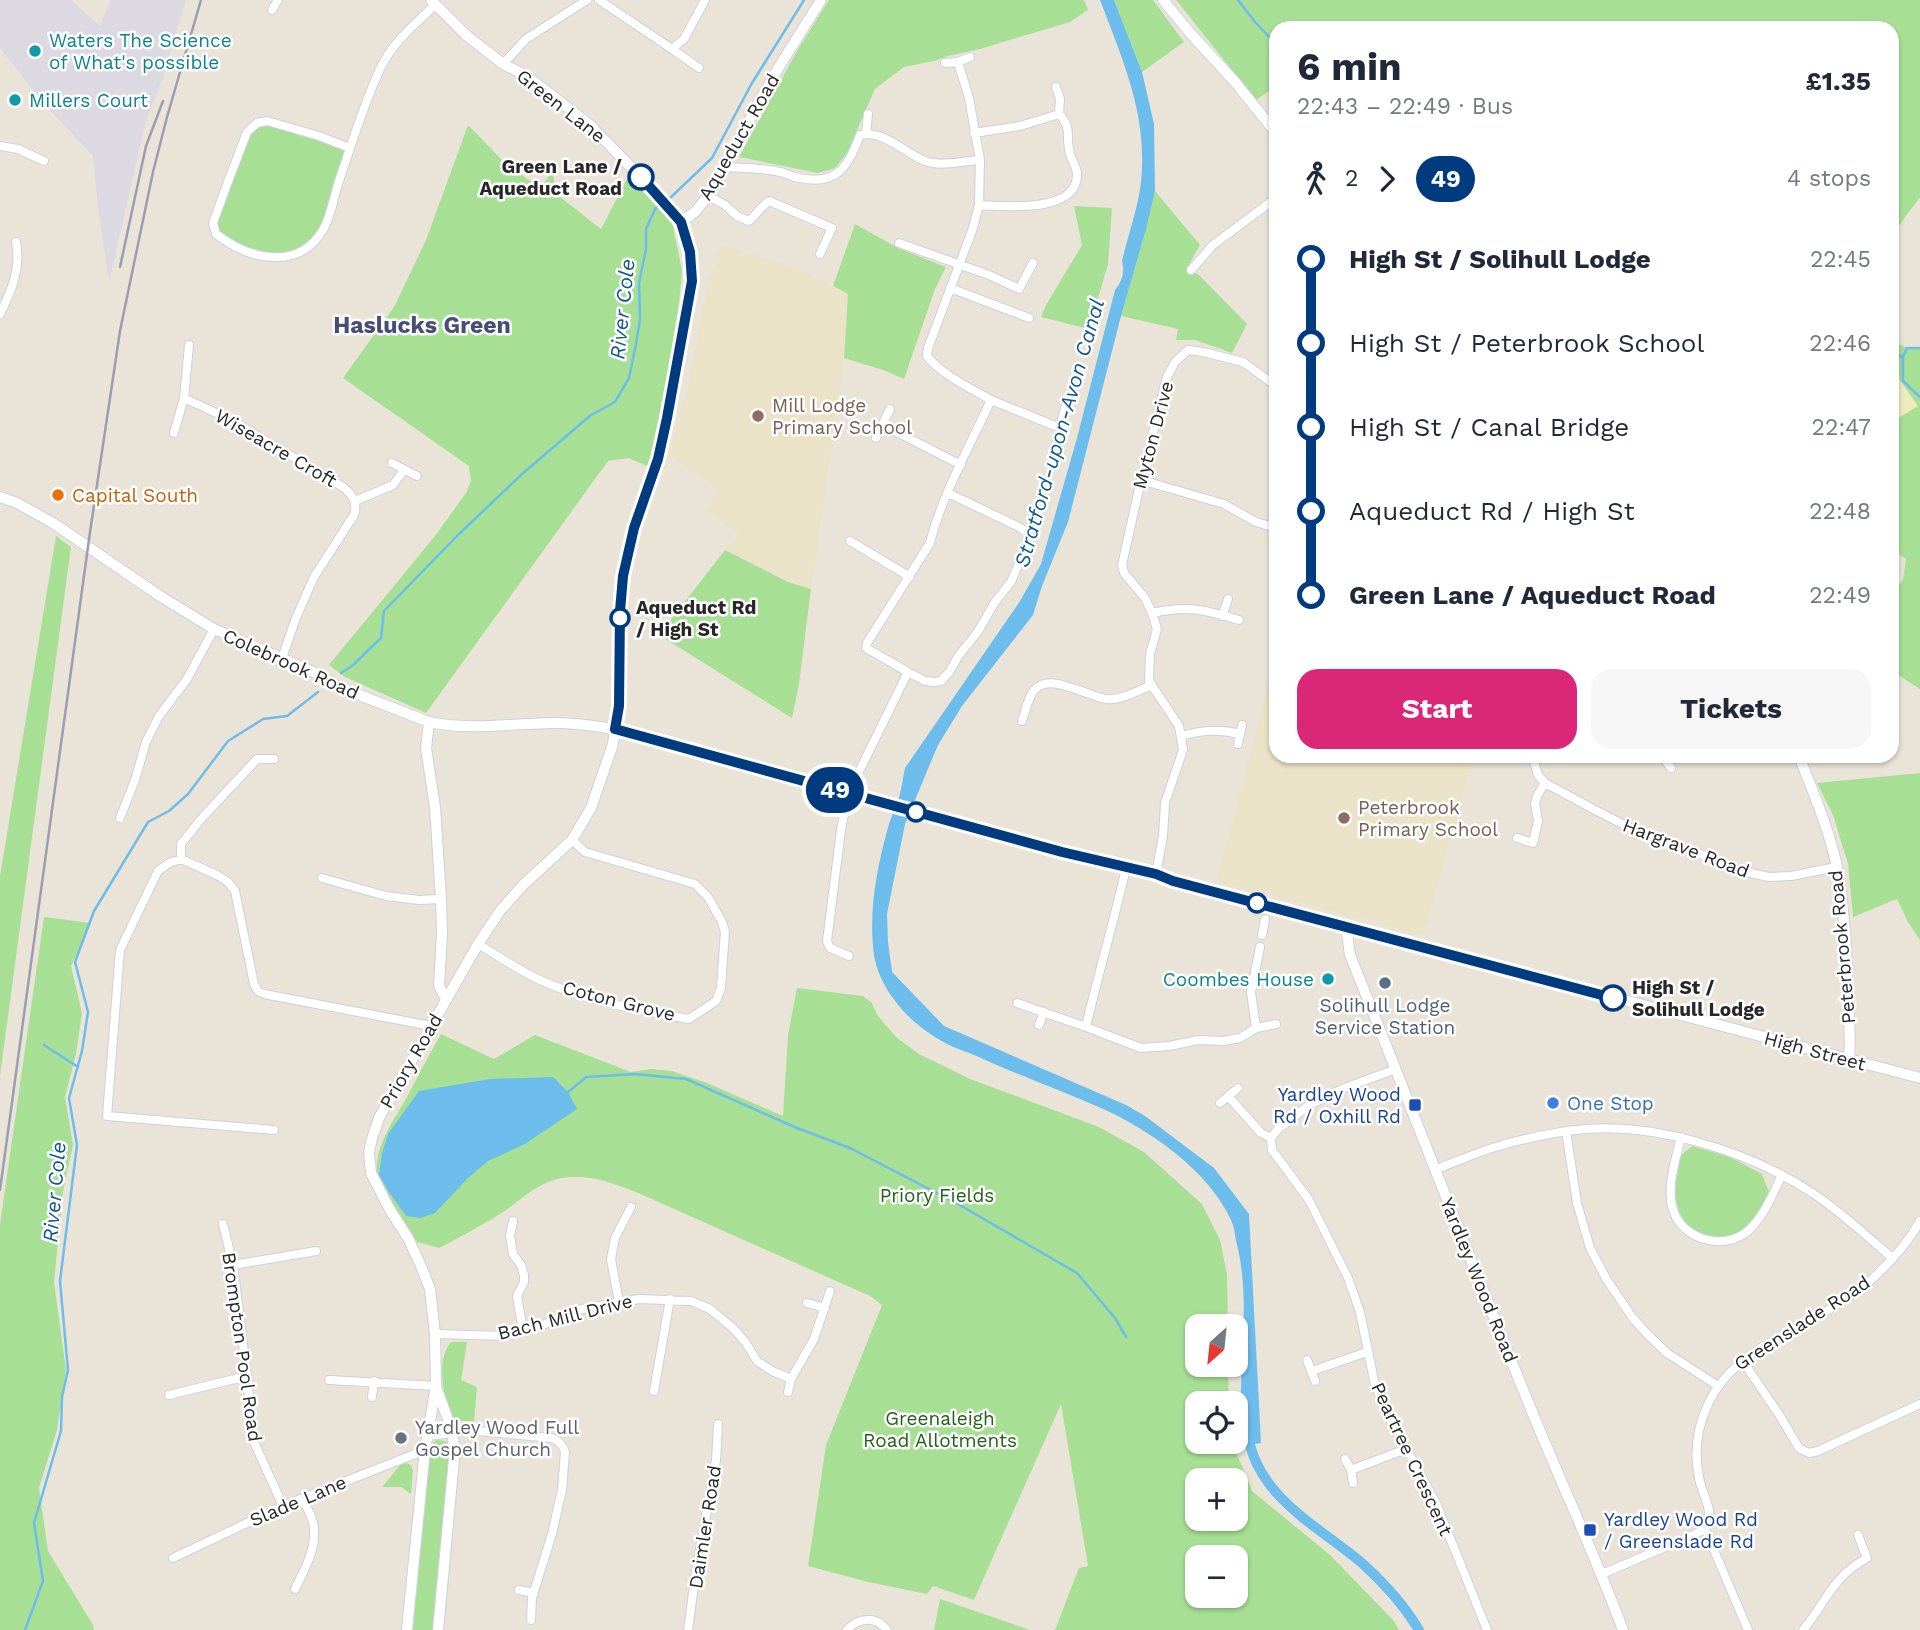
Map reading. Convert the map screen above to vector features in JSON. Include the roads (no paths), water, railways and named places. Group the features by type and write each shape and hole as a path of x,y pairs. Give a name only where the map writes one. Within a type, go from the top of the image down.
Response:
{"street":[{"path":"272,10 278,0"},
{"path":"503,64 526,39 587,0"},
{"path":"599,0 699,68"},
{"path":"672,49 684,38 705,0"},
{"name":"Aqueduct Road","path":"681,222 696,211 708,196 777,70 821,0"},
{"path":"1163,0 1269,124"},
{"path":"350,148 267,121 257,123 247,132 226,187 214,223 216,234 228,243 251,253 275,258 287,257 306,249 323,230 365,105 381,67 393,48 433,3"},
{"name":"Green Lane","path":"433,3 503,64 536,83 590,125 681,222"},
{"path":"945,63 970,57"},
{"path":"958,62 969,98 980,160 979,205 927,356 947,374 991,400 1060,428"},
{"path":"979,205 1017,207 1056,202 1066,197 1077,178 1077,172 1068,145 1068,127 1059,114 1060,99 1056,87"},
{"path":"866,134 868,114"},
{"path":"974,134 1020,126 1059,114"},
{"path":"724,167 778,172 808,180 830,178 842,170 852,158 860,135 866,134 897,144 925,161 938,163 980,160"},
{"path":"0,146 18,149 44,160"},
{"path":"708,196 725,205 737,216 750,221 769,201 832,228 820,254"},
{"path":"1191,270 1213,245 1269,203"},
{"path":"446,999 500,911 523,885 572,840 591,808 613,744 619,706 623,576 634,528 658,459 692,281 690,252 681,222"},
{"path":"0,314 16,277 16,242"},
{"path":"899,243 989,275 1019,289 1033,262"},
{"path":"950,288 1029,318"},
{"path":"174,433 184,398 188,345"},
{"name":"Myton Drive","path":"1152,613 1145,598 1124,573 1122,565 1167,377 1175,362 1188,350 1243,362 1269,381"},
{"name":"Wiseacre Croft","path":"184,398 233,421 343,487 351,493 355,501 354,515 314,577 282,658"},
{"path":"948,494 1019,527 1026,532 1029,539 1011,582 950,671 941,681 935,682 925,681 908,673 866,648 930,543 948,494 991,400"},
{"path":"1055,448 1065,408"},
{"path":"876,438 890,409"},
{"path":"883,425 961,466"},
{"path":"392,463 417,476"},
{"path":"355,501 393,485 404,470"},
{"path":"1141,480 1224,503 1256,522 1269,526"},
{"name":"Colebrook Road","path":"0,497 17,503 53,523 163,598 214,629 318,674 339,687 429,723 466,726 556,723 615,729"},
{"path":"850,541 910,577"},
{"path":"1222,616 1228,599"},
{"path":"1156,874 1163,836 1165,803 1183,750 1179,726 1149,681 1150,654 1157,629 1152,613 1196,608 1239,620"},
{"path":"120,818 146,742 159,716 187,680 214,629"},
{"path":"849,956 830,948 827,941 848,794 908,673"},
{"path":"1022,721 1032,693 1043,684 1057,683 1108,699 1152,685"},
{"name":"Priory Road","path":"407,1630 425,1450 436,1386 435,1334 430,1289 414,1250 373,1177 369,1153 379,1118 446,999 439,986 441,899 435,807 426,748 429,723"},
{"name":"High Street","path":"615,729 1509,971 1920,1078"},
{"path":"1181,736 1198,731 1241,729 1238,744"},
{"path":"181,859 181,844 257,759 274,759"},
{"path":"1517,838 1533,843 1538,821 1535,804 1545,783 1538,775 1534,763"},
{"path":"1667,763 1671,768"},
{"name":"Peterbrook Road","path":"1802,763 1825,825 1836,867 1846,959 1849,1059"},
{"name":"Hargrave Road","path":"1545,783 1631,830 1648,837 1667,840 1741,871 1769,877 1791,876 1836,867"},
{"name":"Coton Grove","path":"478,944 540,980 637,1009 689,1018 716,1001 721,988 725,932 708,897 695,884 585,852 572,840"},
{"path":"274,1130 107,1115 120,950 158,870 181,859 228,882 235,891 254,984 258,991 431,1026"},
{"path":"1086,1027 1126,868"},
{"path":"322,878 386,896 419,900 441,899"},
{"path":"1262,935 1265,919"},
{"name":"Yardley Wood Road","path":"1351,928 1347,933 1350,954 1434,1170 1623,1630"},
{"path":"1256,1028 1251,992 1259,947"},
{"path":"1017,1003 1141,1048 1198,1040 1223,1041 1240,1038 1256,1028 1276,1024"},
{"path":"1039,1025 1044,1012"},
{"path":"1271,1138 1277,1130 1308,1107 1342,1089 1396,1069"},
{"path":"1220,1103 1238,1088"},
{"name":"Peartree Crescent","path":"1228,1096 1261,1133 1271,1138 1272,1150 1309,1200 1348,1278 1360,1312 1375,1385 1387,1414 1436,1503 1487,1630"},
{"path":"1434,1170 1501,1145 1566,1131 1615,1130 1681,1138 1735,1154 1783,1175 1815,1195 1892,1258"},
{"path":"1566,1131 1577,1203 1590,1248 1607,1280 1648,1335 1667,1353 1718,1386"},
{"path":"1681,1138 1672,1174 1672,1205 1684,1227 1703,1239 1722,1242 1735,1239 1747,1231 1758,1220 1783,1175"},
{"path":"619,1302 611,1259 615,1238 631,1207"},
{"path":"513,1221 510,1236 513,1254 524,1275 524,1282 517,1296 523,1331"},
{"name":"Brompton Pool Road","path":"223,1224 233,1265 253,1440 283,1506"},
{"name":"Greenslade Road","path":"1705,1529 1709,1513 1700,1485 1696,1452 1699,1429 1718,1386 1728,1372 1742,1360 1864,1286 1919,1225"},
{"path":"233,1265 316,1251"},
{"path":"788,1392 791,1379 814,1339 830,1291"},
{"name":"Bach Mill Drive","path":"435,1334 506,1336 582,1309 639,1298 691,1301 710,1309 734,1329 757,1361 791,1379"},
{"path":"654,1391 670,1299"},
{"path":"807,1303 825,1308"},
{"path":"1312,1371 1367,1352"},
{"path":"1307,1360 1315,1381"},
{"path":"1742,1360 1798,1448 1809,1453 1920,1404"},
{"path":"169,1395 247,1376"},
{"path":"329,1380 436,1386"},
{"path":"372,1397 374,1381"},
{"name":"Priory Road","path":"436,1386 453,1433 454,1459 438,1630"},
{"name":"Daimler Road","path":"688,1630 716,1460 718,1424"},
{"path":"428,1436 467,1430 522,1434 552,1438 563,1447 565,1452 561,1497 534,1593 531,1620"},
{"path":"1351,1470 1406,1449"},
{"name":"Slade Lane","path":"173,1558 283,1506 425,1450"},
{"path":"1345,1459 1351,1470 1353,1483"},
{"path":"295,1589 313,1551 314,1542 313,1519 302,1499"},
{"path":"1602,1574 1705,1529 1748,1630"},
{"path":"1803,1630 1839,1578 1853,1565 1867,1558 1858,1535"},
{"path":"519,1590 534,1593"},
{"path":"847,1630 865,1619 883,1624 887,1630"}],"water":[{"path":"1100,0 1114,0 1142,72 1154,124 1155,191 1146,229 1068,522 1033,615 962,706 938,745 905,824 887,914 888,942 892,972 944,1026 1126,1105 1145,1116 1214,1168 1249,1214 1261,1443 1248,1445 1248,1391 1241,1391 1242,1377 1248,1377 1248,1314 1244,1314 1240,1259 1232,1222 1208,1184 1193,1168 1158,1140 1120,1117 954,1047 914,1022 888,991 877,967 872,939 877,873 905,768 1020,601 1041,564 1115,290 1122,277 1122,261 1141,182 1142,157 1137,111"},
{"path":"553,1077 568,1092 577,1109 525,1144 488,1161 435,1213 420,1218 406,1216 379,1175 388,1134 419,1091 490,1079"}],"waterway":[{"name":"River Cole","path":"668,200 712,158 752,83 804,0"},
{"path":"1238,0 1269,37"},
{"name":"River Cole","path":"341,673 381,638 384,611 458,535 521,475 591,415 615,402 629,378 636,344 640,319 639,283 646,249 646,229 655,209 662,204"},
{"path":"1920,348 1907,348 1903,357 1903,381 1920,397"},
{"path":"1899,356 1903,357"},
{"name":"River Cole","path":"25,1630 43,1581 34,1523 61,1431 62,1397 68,1370 60,1281 77,1145 69,1098 82,1051 88,1012 75,962 94,911 148,822 169,811 188,794 228,741 263,719 287,716 318,692"},
{"path":"44,1045 78,1067"},
{"path":"567,1093 586,1077 635,1074 686,1079 797,1128 850,1148 958,1204 1077,1273 1115,1318 1126,1337"},
{"name":"Stratford-upon-Avon Canal","path":"1248,1433 1253,1455 1276,1492 1310,1523 1363,1564 1400,1603 1419,1630"}],"railway":[{"path":"0,1190 120,331 153,172 201,0"},
{"path":"120,267 146,146 163,101"}],"place":[{"name":"Waters The Science of What's possible","path":"35,51"},
{"name":"Millers Court","path":"15,100"},
{"name":"Green Lane / Aqueduct Road","path":"641,177"},
{"name":"Mill Lodge Primary School","path":"758,416"},
{"name":"Capital South","path":"58,495"},
{"name":"Aqueduct Rd / High St","path":"620,618"},
{"name":"Peterbrook Primary School","path":"1344,818"},
{"name":"Coombes House","path":"1328,979"},
{"name":"Solihull Lodge Service Station","path":"1385,983"},
{"name":"High St / Solihull Lodge","path":"1613,998"},
{"name":"One Stop","path":"1553,1103"},
{"name":"Yardley Wood Rd / Oxhill Rd","path":"1415,1105"},
{"name":"Yardley Wood Full Gospel Church","path":"401,1438"},
{"name":"Yardley Wood Rd / Greenslade Rd","path":"1590,1530"}],"district":[{"name":"Haslucks Green","path":"422,325"}],"park label":[{"name":"Priory Fields","path":"937,1195"},
{"name":"Greenaleigh Road Allotments","path":"940,1429"}]}
